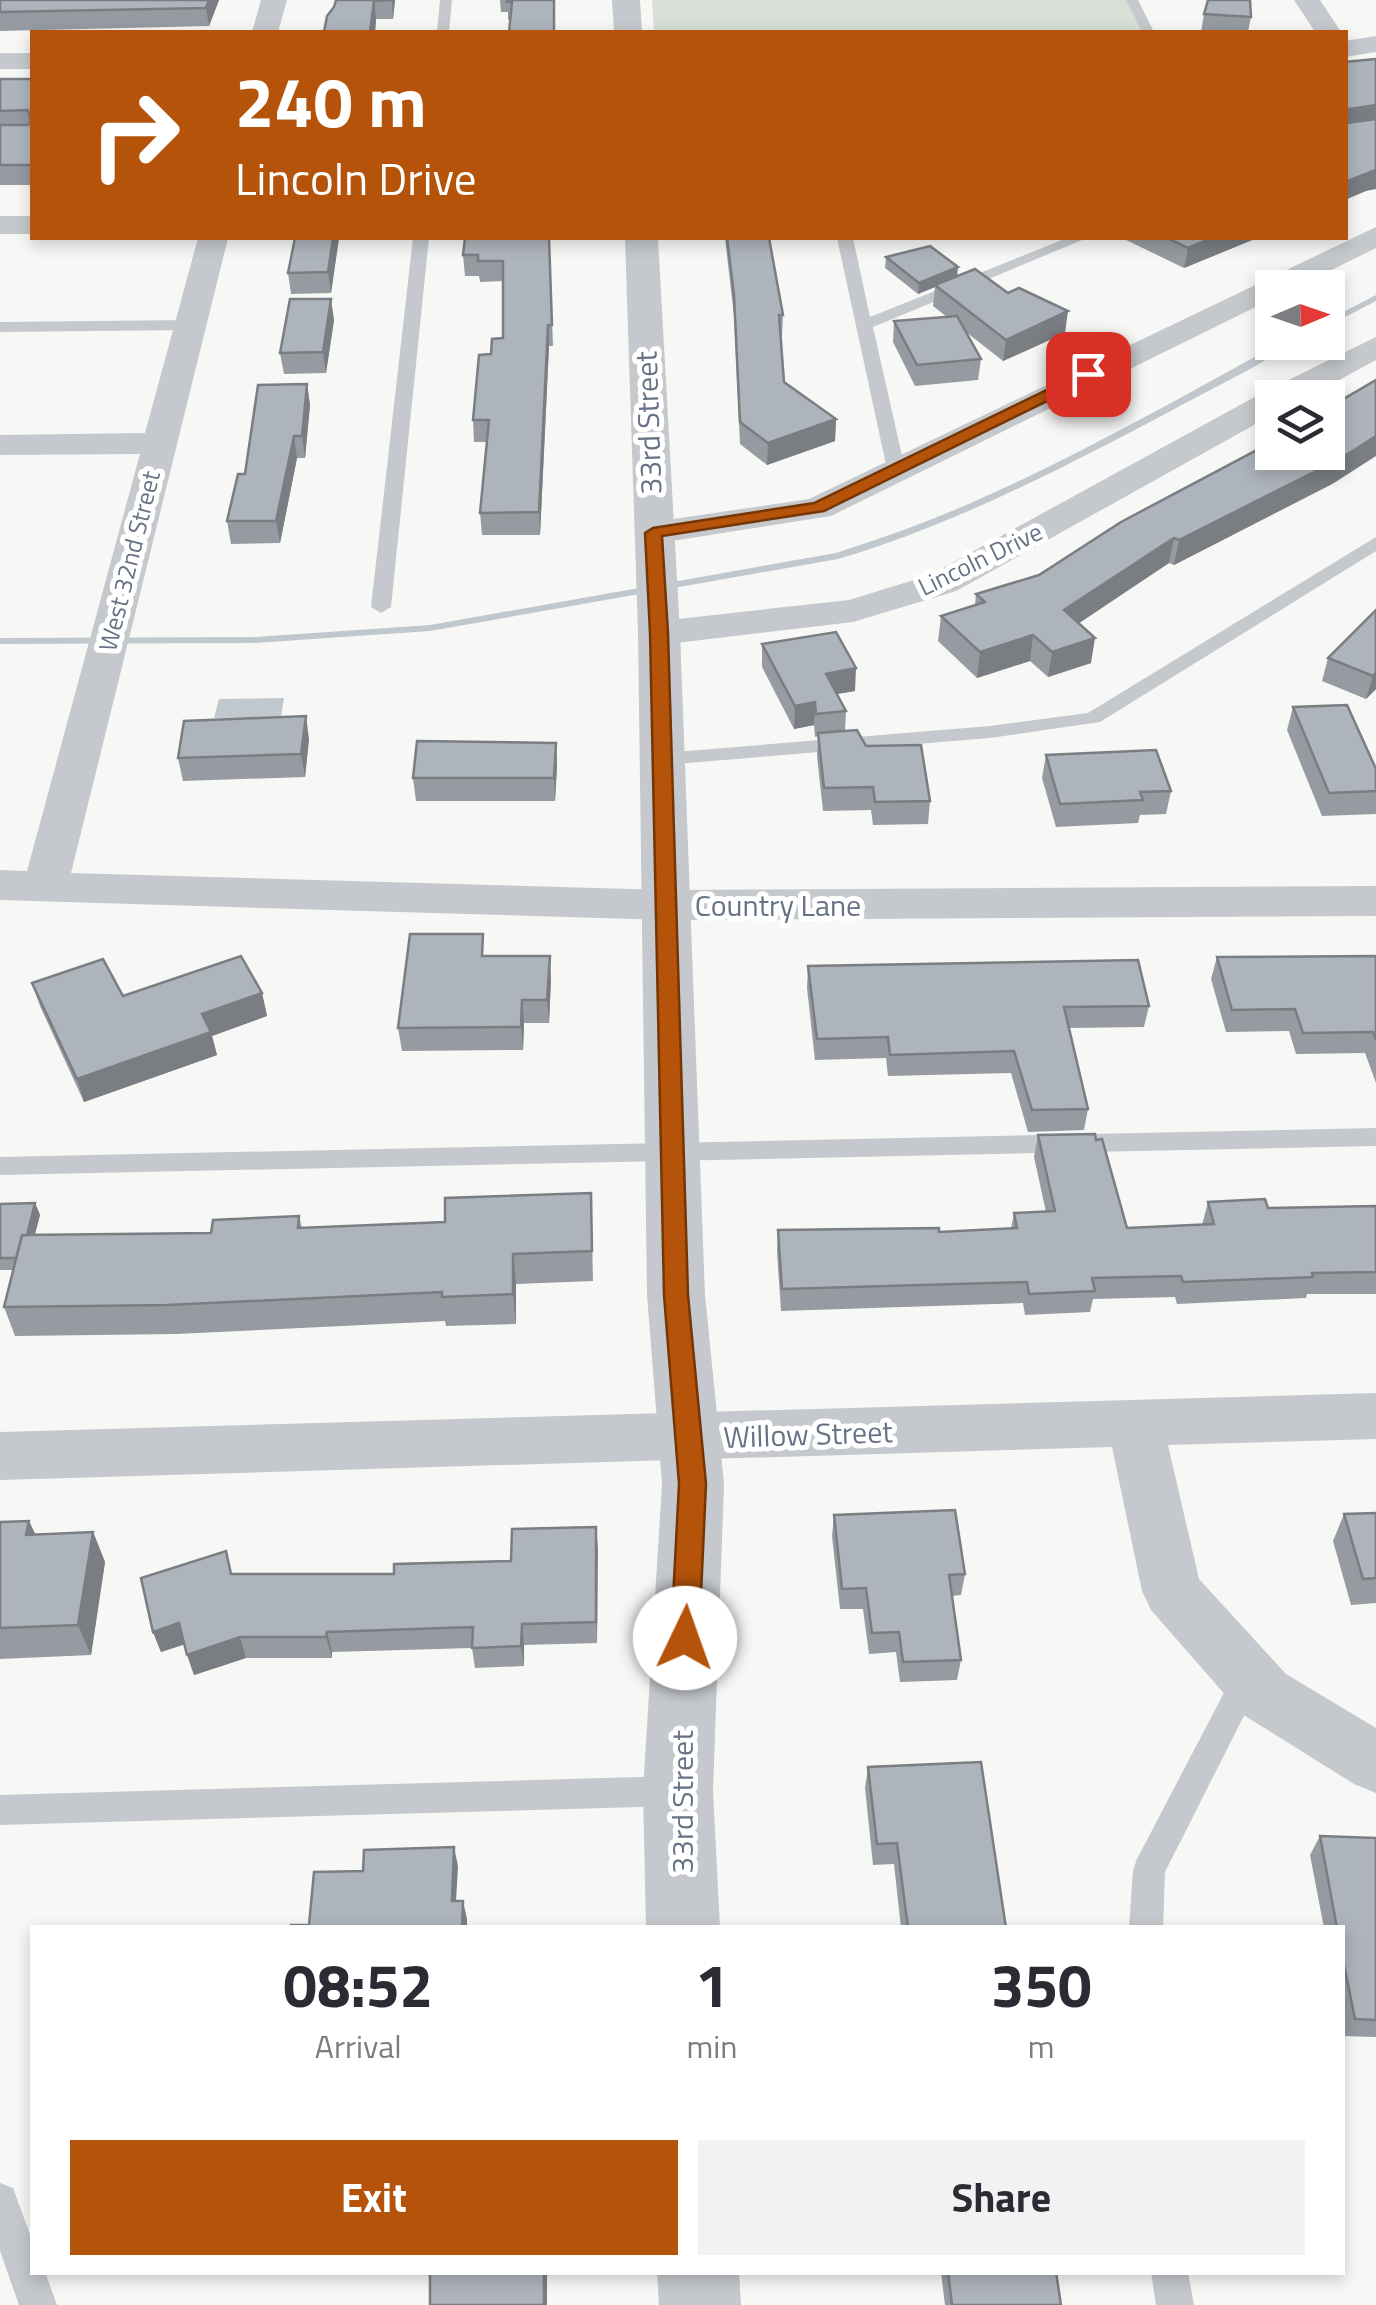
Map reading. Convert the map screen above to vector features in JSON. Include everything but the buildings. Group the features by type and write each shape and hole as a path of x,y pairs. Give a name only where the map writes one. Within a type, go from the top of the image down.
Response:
{"street":[{"path":"266,30 274,0"},
{"path":"626,0 628,30"},
{"path":"1307,0 1327,30"},
{"path":"1348,49 1376,44"},
{"path":"0,61 30,61"},
{"path":"0,225 30,225"},
{"path":"656,586 1376,236"},
{"name":"West 32nd Street","path":"46,884 211,240"},
{"name":"33rd Street","path":"640,240 663,760 676,1295 692,1484 678,1791 684,1925"},
{"path":"1314,380 1376,347"},
{"name":"Lincoln Drive","path":"656,586 853,611 943,582 1255,410"},
{"path":"0,445 160,443"},
{"name":"Country Lane","path":"0,884 666,906 1376,902"},
{"name":"Willow Street","path":"0,1456 1376,1416"},
{"path":"1134,1422 1172,1591 1264,1694 1376,1763"},
{"path":"698,2275 700,2305"}],"lane":[{"path":"443,30 446,0"},
{"path":"1132,0 1147,30"},
{"path":"381,608 420,240"},
{"path":"845,240 896,469"},
{"path":"866,324 1074,240"},
{"path":"0,326 190,324"},
{"path":"663,760 990,732 1093,718 1376,544"},
{"path":"0,1166 1376,1137"},
{"path":"1146,1925 1149,1870 1249,1676"},
{"path":"0,1810 678,1791"},
{"path":"0,2201 38,2305"},
{"path":"1169,2275 1174,2305"}],"shaded area":[{"path":"652,0 1129,0 1143,30 654,30"},
{"path":"284,698 281,717 214,718 219,699"}],"waterway":[{"path":"1345,314 1376,298"},
{"path":"0,641 255,640 430,628 838,556 1013,488 1257,360"}],"route":[{"path":"685,1638 692,1484 676,1295 653,533 818,508 1088,374"}]}
